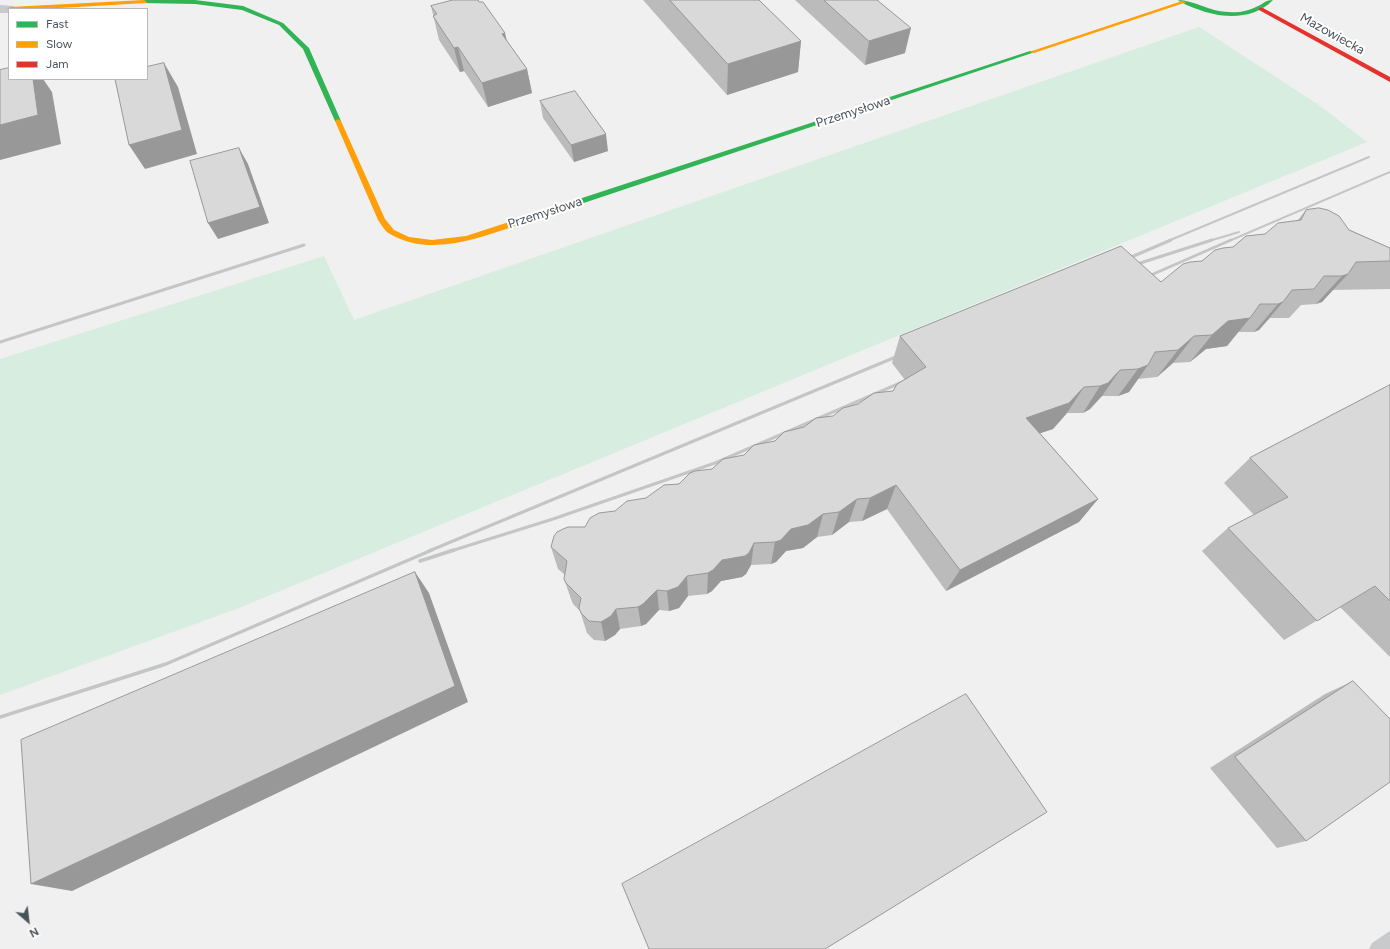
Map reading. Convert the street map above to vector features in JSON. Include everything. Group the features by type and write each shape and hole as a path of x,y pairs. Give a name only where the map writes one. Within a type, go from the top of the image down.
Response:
{"street":[{"path":"1183,1 1196,8 1224,14 1244,13 1261,9 1270,0"},
{"name":"Przemysłowa","path":"28,8 158,1 195,2 243,8 281,24 306,48 382,220 391,232 408,238 432,243 467,239 1183,1"},
{"name":"Mazowiecka","path":"1261,9 1390,80"}],"lane":[{"path":"1378,949 1390,940"}],"green space":[{"path":"1199,27 1319,105 1367,142 239,608 0,695 0,359 324,256 354,320"}],"building":[{"path":"453,0 478,0 479,2 483,2 505,33 502,34 527,69 482,83 458,47 454,48 433,16 437,14 431,6"},
{"path":"670,0 759,0 801,41 728,64"},
{"path":"824,0 877,0 911,28 869,41"},
{"path":"164,63 182,130 129,145 115,80 148,80 148,67"},
{"path":"8,68 8,80 33,80 38,115 0,125 0,70"},
{"path":"575,91 606,134 571,145 540,101"},
{"path":"239,148 260,207 208,223 190,161"},
{"path":"1319,208 1328,210 1339,216 1349,230 1390,248 1390,261 1356,262 1348,274 1342,276 1324,276 1314,289 1292,290 1283,302 1278,304 1260,304 1250,318 1228,321 1212,335 1194,336 1178,350 1155,352 1148,365 1138,369 1120,370 1108,383 1100,386 1084,387 1069,403 1026,418 1098,499 960,570 896,485 870,498 857,499 839,512 823,514 808,525 791,529 781,540 775,542 754,543 749,553 745,556 722,560 713,570 708,573 687,576 678,587 667,591 657,590 638,607 616,609 611,616 601,622 589,621 581,613 579,608 581,598 564,579 567,561 551,547 554,536 557,532 568,527 585,527 590,518 599,513 615,511 627,501 646,498 664,485 679,484 690,473 712,469 723,459 744,455 754,445 775,441 784,432 804,427 816,418 833,416 843,408 858,404 874,393 893,391 897,384 926,367 900,336 1121,246 1161,282 1183,264 1202,261 1215,250 1233,247 1246,236 1265,234 1278,223 1301,220 1306,210"},
{"path":"1390,385 1390,601 1375,586 1317,621 1228,528 1288,497 1250,458"},
{"path":"415,572 455,686 31,884 21,740"},
{"path":"1353,681 1390,719 1390,782 1306,841 1235,757"},
{"path":"966,694 1047,812 825,949 649,949 622,884"}],"railway":[{"path":"1168,241 1369,157"},
{"path":"1229,241 1390,172"},
{"path":"1209,241 1239,232"},
{"path":"1122,261 1171,240"},
{"path":"1131,266 1212,240"},
{"path":"1142,279 1231,240"},
{"path":"0,342 304,245"},
{"path":"429,551 903,354"},
{"path":"451,551 553,519 715,463 907,380"},
{"path":"0,717 166,664 432,550"},
{"path":"420,561 454,550"}],"traffic: fast":[{"path":"1181,0 1203,9 1227,14 1250,12 1261,7 1270,0"},
{"path":"144,2 195,2 243,8 281,24 306,48 338,121"},
{"path":"512,224 1032,52"}],"traffic: slow":[{"path":"29,8 144,2"},
{"path":"1032,52 1184,2"},
{"path":"338,121 382,220 391,232 408,239 432,243 467,239 512,224"}],"traffic: jam":[{"path":"1261,9 1390,80"}]}
